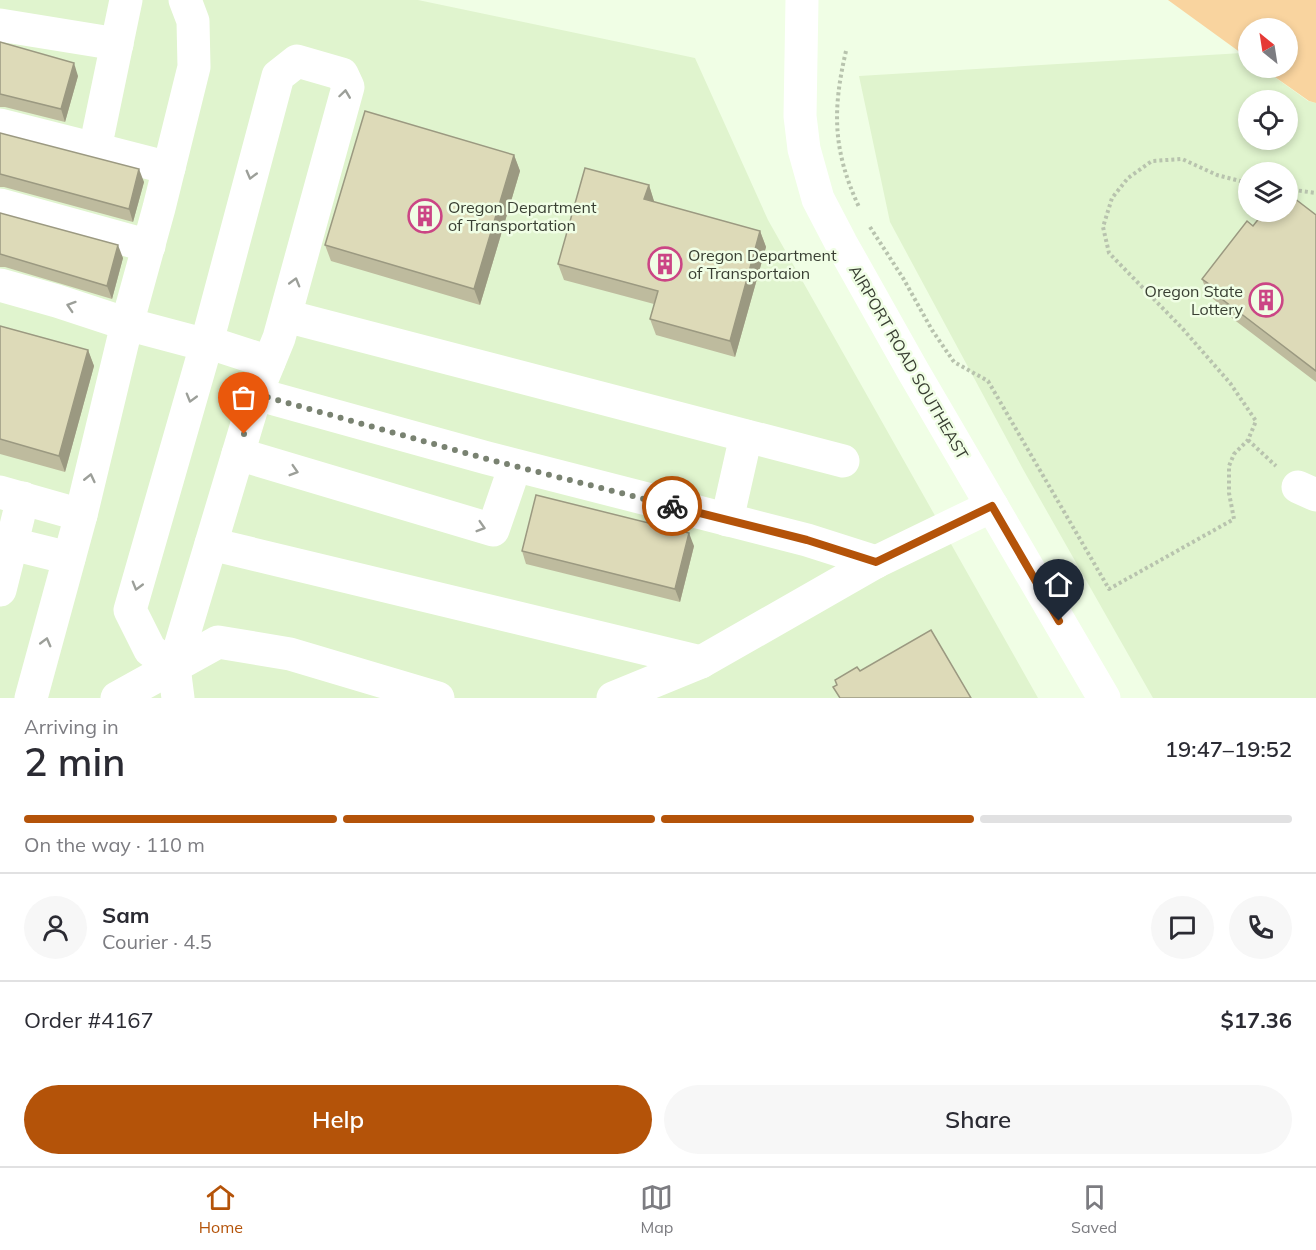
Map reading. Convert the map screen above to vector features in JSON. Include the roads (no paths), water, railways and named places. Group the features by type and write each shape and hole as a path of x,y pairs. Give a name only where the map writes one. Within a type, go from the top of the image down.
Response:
{"main road":[{"path":"95,149 126,0"},
{"path":"31,698 81,515 127,324 194,67 193,21 185,0"},
{"name":"AIRPORT ROAD SOUTHEAST","path":"802,0 800,116 804,149 818,199 841,243 1104,698"},
{"path":"0,25 117,44"},
{"path":"297,61 342,74 348,87 278,338 256,394 211,544 176,683 150,650 130,610 210,330 278,76 297,61"},
{"path":"0,125 169,168"},
{"path":"0,205 149,246"},
{"path":"0,285 191,341 210,330 278,338 746,436 843,460"},
{"path":"256,394 515,466 807,540 876,562"},
{"path":"727,520 746,436"},
{"path":"238,454 493,530 515,466"},
{"path":"0,590 11,495 81,515"},
{"path":"613,698 701,662 876,562 992,506"},
{"path":"5,542 69,558"},
{"path":"211,544 701,662"},
{"path":"117,698 176,683 218,642 290,654 438,698"}],"place":[{"name":"Oregon Department of Transportation","path":"425,216"},
{"name":"Oregon Department of Transportaion","path":"665,264"},
{"name":"Oregon State Lottery","path":"1266,300"}]}
